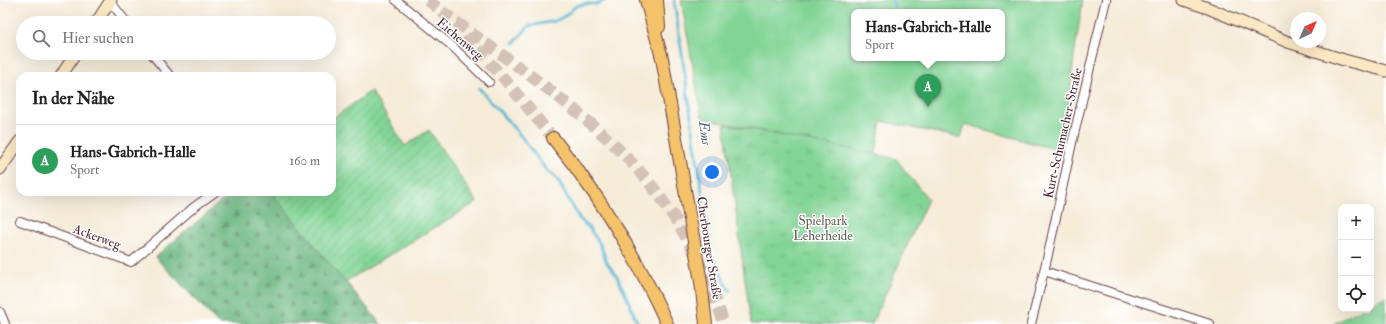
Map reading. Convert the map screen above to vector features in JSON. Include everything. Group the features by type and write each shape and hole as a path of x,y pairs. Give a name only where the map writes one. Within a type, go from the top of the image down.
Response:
{"main road":[{"name":"Cherbourger Straße","path":"646,0 662,58"},
{"name":"Cherbourger Straße","path":"657,0 662,58 699,274 706,324"},
{"path":"553,138 579,171 614,224 646,281 666,324"}],"street":[{"path":"100,16 110,0 122,16"},
{"name":"Eichenweg","path":"396,0 452,46 489,82"},
{"name":"Kurt-Schumacher-Straße","path":"1031,324 1106,0"},
{"path":"1184,0 1208,8 1288,42 1344,60 1386,71"},
{"path":"1196,0 1208,8"},
{"path":"64,72 71,60"},
{"path":"157,60 167,72"},
{"path":"0,169 16,147"},
{"name":"Ackerweg","path":"20,221 130,262 194,207 209,196"},
{"path":"1044,271 1210,324"},
{"path":"0,312 5,324"}],"green space":[{"path":"681,0 1083,0 1074,56 1064,152 965,124 961,138 881,121 876,154 778,139 781,135 702,118"},
{"path":"371,91 405,146 429,130 477,202 345,282 274,196 336,196 336,116"},
{"name":"Spielpark Leherheide","path":"724,124 896,159 928,199 872,324 751,324"},
{"path":"227,196 274,196 381,324 219,324 155,257"},
{"path":"1386,296 1386,324 1333,324 1355,312 1374,312 1374,302"}],"waterway":[{"path":"514,43 529,26 555,21 565,16 576,6 596,4 606,0"},
{"name":"Ems","path":"674,0 711,254 729,290"},
{"name":"Ems","path":"893,0 894,9"},
{"path":"479,88 521,136 547,171 557,179 579,218 589,228 600,244 607,263 615,273 622,286 638,324"}],"tunnel":[{"path":"428,0 576,111 625,156 647,180 660,196 692,249 710,286 724,324"},
{"path":"465,36 501,75 553,138"}],"place":[{"name":"Hans-Gabrich-Halle","path":"928,107"}]}
